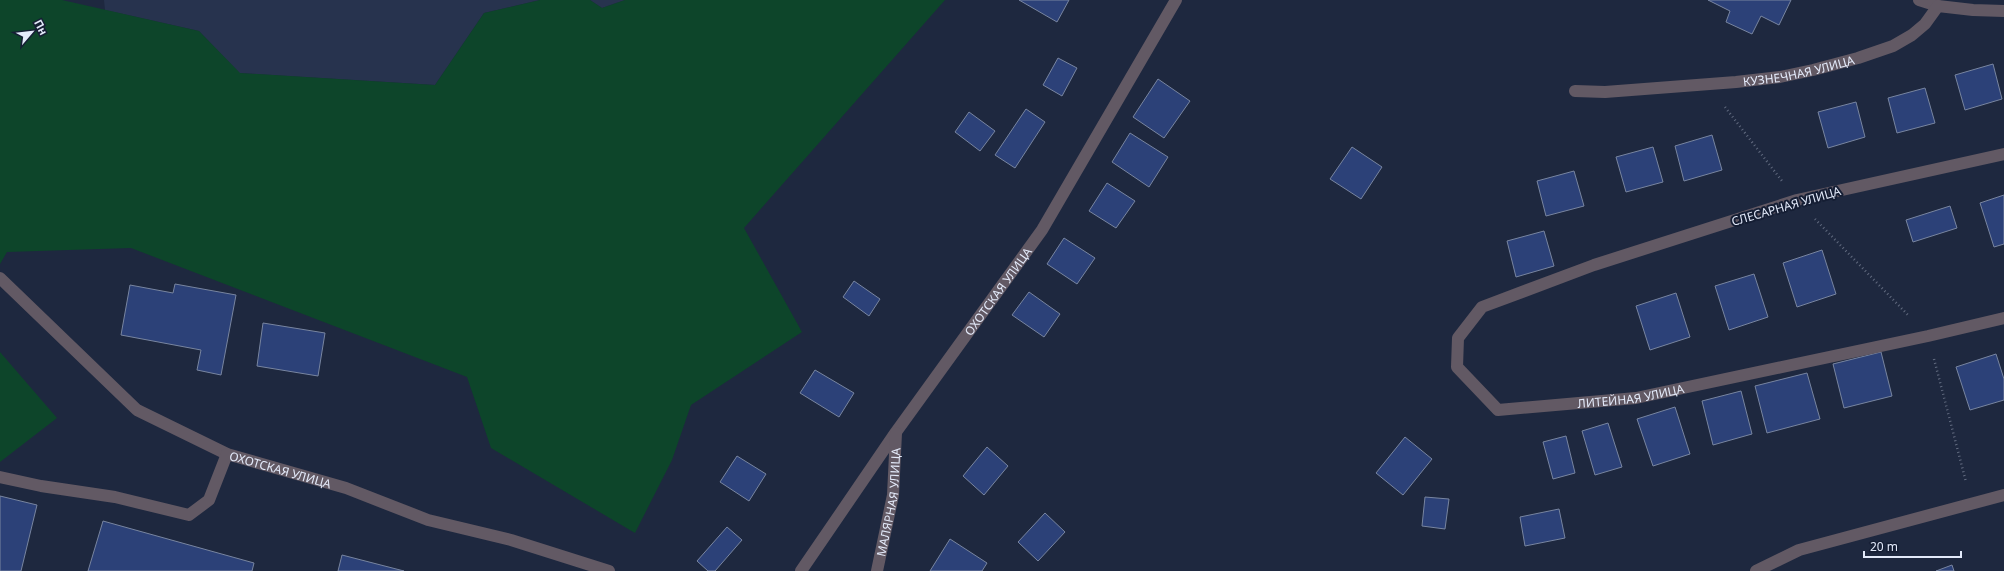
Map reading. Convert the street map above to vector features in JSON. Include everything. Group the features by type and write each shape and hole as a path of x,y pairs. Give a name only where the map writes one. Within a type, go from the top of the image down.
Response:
{"street":[{"name":"ОХОТСКАЯ УЛИЦА","path":"801,571 896,432 1042,230 1176,0"},
{"path":"1919,0 1938,6 1973,10 2004,11"},
{"name":"КУЗНЕЧНАЯ УЛИЦА","path":"1575,91 1605,92 1780,77 1858,58 1892,46 1912,35 1925,24 1938,6"},
{"name":"СЛЕСАРНАЯ УЛИЦА","path":"1594,265 1797,200 2004,154"},
{"name":"ЛИТЕЙНАЯ УЛИЦА","path":"1594,265 1482,307 1458,338 1457,367 1498,410 1636,398 1928,336 2004,318"},
{"name":"ОХОТСКАЯ УЛИЦА","path":"0,278 137,410 227,454 346,488 428,520 511,540 609,571"},
{"name":"МАЛЯРНАЯ УЛИЦА","path":"877,571 893,495 896,432"},
{"path":"0,477 41,486 115,497 189,515 209,500 227,454"},
{"path":"1756,571 1799,550 2004,495"}],"path":[{"path":"1708,84 1797,200 1928,336 1972,504"}],"shaded area":[{"path":"104,0 540,0 484,13 435,85 239,73 199,31 105,10"},
{"path":"590,0 625,0 602,8"}],"green space":[{"path":"0,0 62,0 199,31 240,73 435,85 484,13 540,0 590,0 602,8 625,0 945,0 744,228 802,332 691,405 672,460 635,533 491,448 467,377 131,248 7,252 0,264"},
{"path":"0,352 57,418 0,462"}],"building":[{"path":"1019,0 1069,0 1057,22"},
{"path":"1708,0 1791,0 1779,25 1761,16 1752,34 1726,22 1730,11"},
{"path":"1058,58 1077,68 1062,96 1043,85"},
{"path":"1993,64 2002,99 1965,110 1955,75"},
{"path":"1158,79 1190,101 1164,138 1133,117"},
{"path":"1925,88 1935,123 1897,133 1888,98"},
{"path":"1856,102 1865,137 1828,148 1818,112"},
{"path":"1026,109 1045,122 1015,168 995,155"},
{"path":"969,112 995,131 980,151 955,132"},
{"path":"1130,133 1168,157 1149,187 1112,162"},
{"path":"1712,135 1722,170 1684,181 1675,146"},
{"path":"1352,147 1382,167 1361,199 1330,179"},
{"path":"1653,147 1663,182 1626,192 1616,157"},
{"path":"1574,171 1584,206 1546,216 1537,181"},
{"path":"1107,183 1135,201 1116,228 1089,211"},
{"path":"2004,195 2004,244 1994,247 1980,203"},
{"path":"1950,206 1957,228 1913,242 1906,220"},
{"path":"1544,231 1554,266 1516,277 1507,241"},
{"path":"1064,238 1095,258 1077,284 1047,264"},
{"path":"1822,250 1836,294 1797,307 1783,263"},
{"path":"1754,274 1768,317 1729,330 1715,286"},
{"path":"854,281 880,299 869,316 843,297"},
{"path":"175,284 236,295 221,375 197,370 201,350 121,335 130,285 173,293"},
{"path":"1029,292 1060,314 1044,337 1012,315"},
{"path":"1676,293 1690,337 1650,350 1636,306"},
{"path":"263,323 325,333 318,376 257,366"},
{"path":"1881,352 1892,396 1844,408 1833,364"},
{"path":"1996,354 2004,379 2004,400 1970,410 1956,367"},
{"path":"815,370 854,393 839,417 800,393"},
{"path":"1807,373 1820,419 1767,433 1755,386"},
{"path":"1741,391 1752,434 1713,445 1702,401"},
{"path":"1675,407 1690,454 1653,466 1637,419"},
{"path":"1608,423 1622,467 1595,475 1582,431"},
{"path":"1566,436 1575,473 1553,479 1543,442"},
{"path":"1405,437 1432,459 1403,495 1376,473"},
{"path":"987,447 1008,466 984,495 963,476"},
{"path":"737,456 766,474 749,501 720,482"},
{"path":"0,496 37,505 21,571 0,571"},
{"path":"1425,497 1449,499 1445,529 1422,526"},
{"path":"1559,509 1565,538 1525,546 1520,517"},
{"path":"1045,513 1065,532 1038,561 1018,542"},
{"path":"103,521 254,563 252,571 88,571"},
{"path":"727,527 742,540 715,571 708,571 697,561"},
{"path":"950,539 987,563 982,571 930,571"},
{"path":"342,555 404,571 338,571"},
{"path":"1952,565 1954,571 1936,571"}]}
